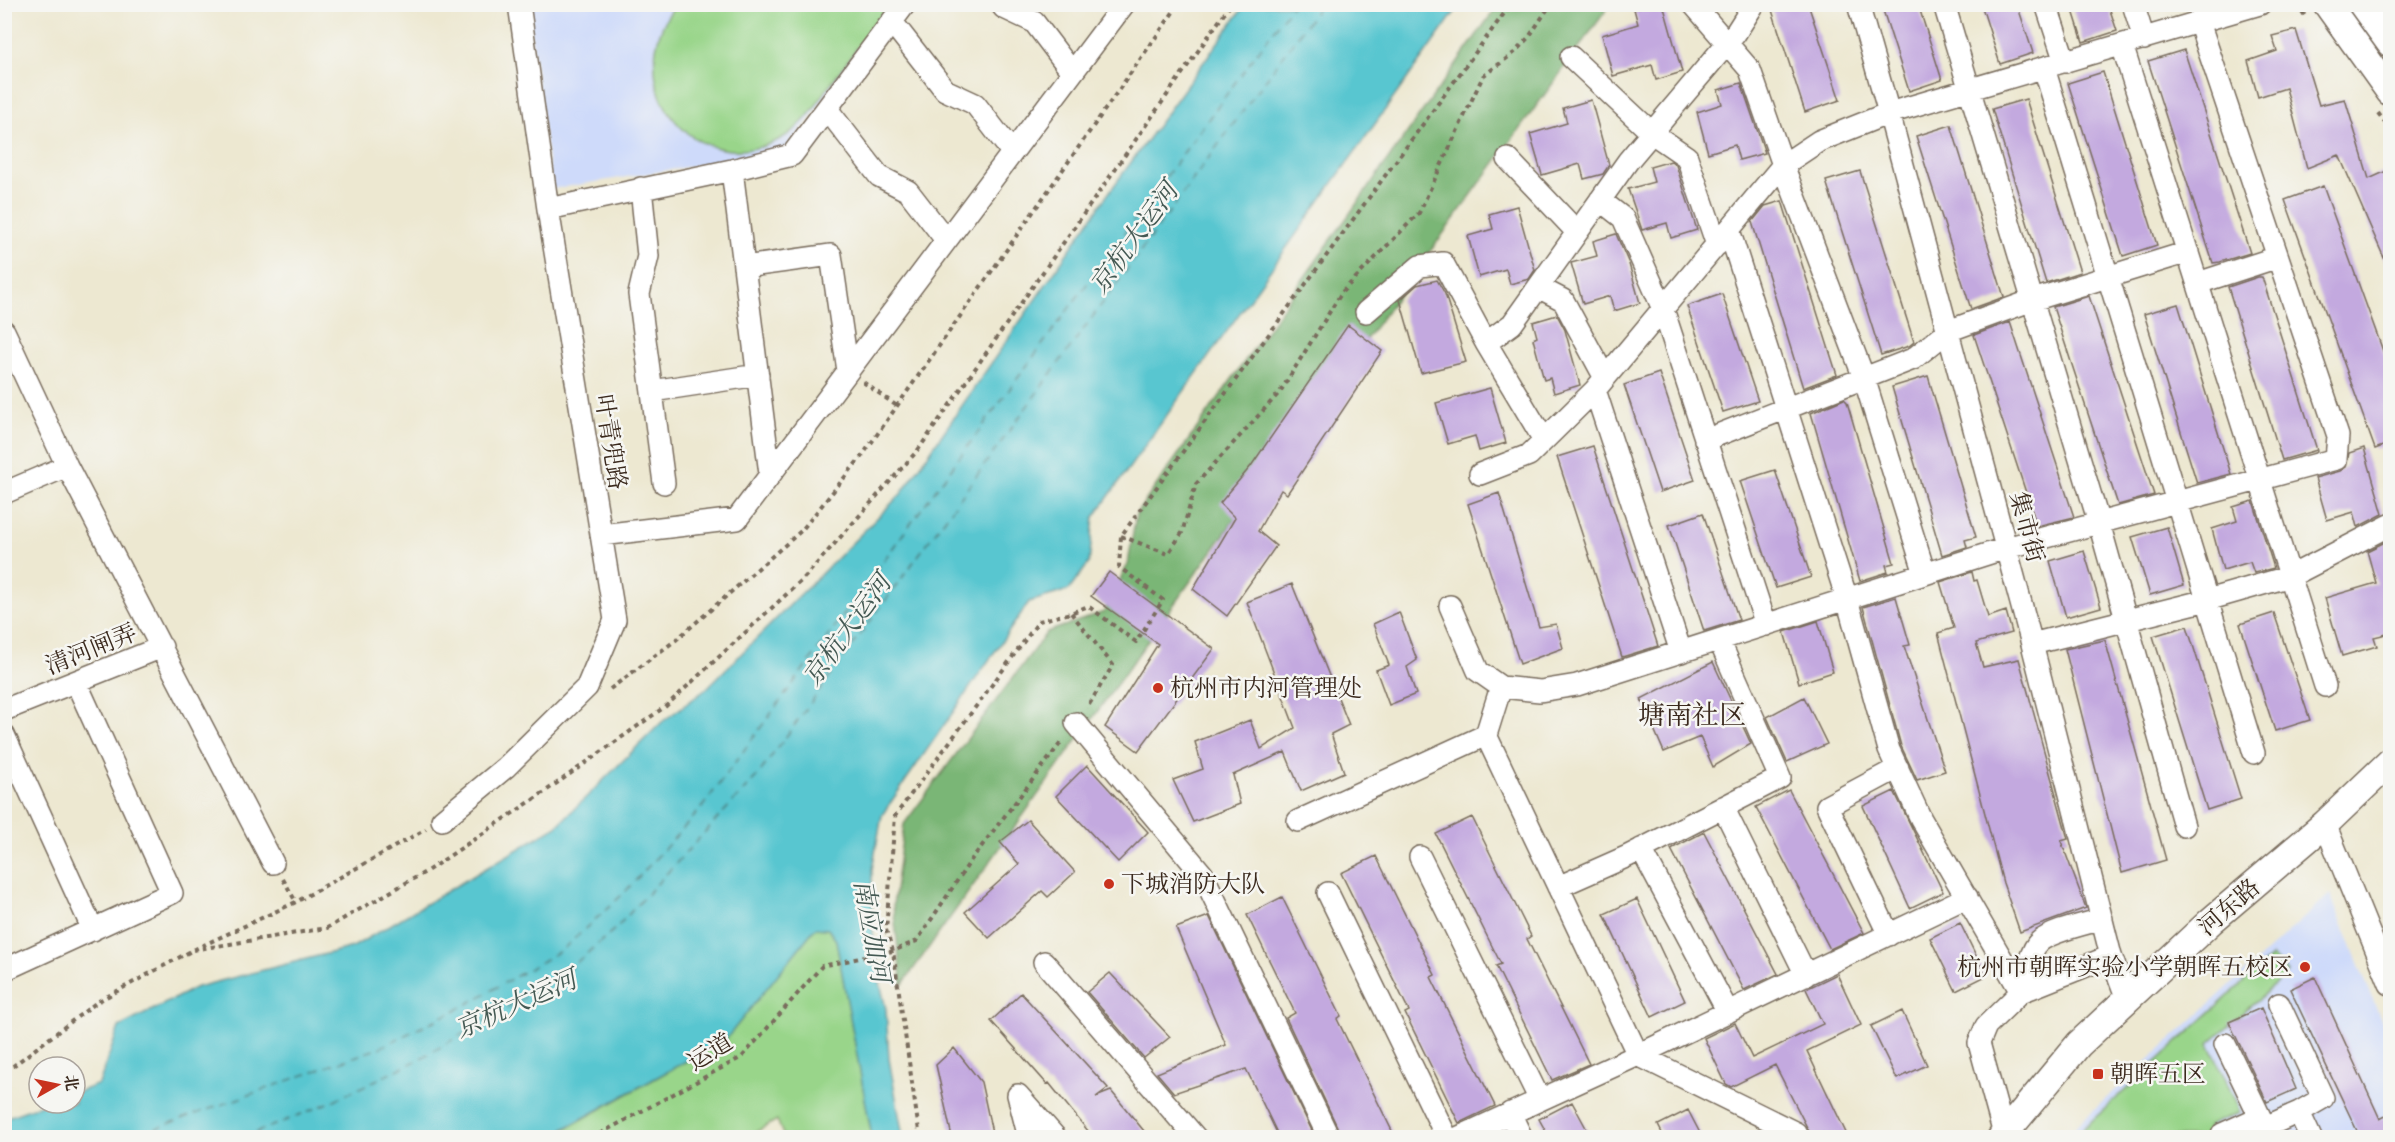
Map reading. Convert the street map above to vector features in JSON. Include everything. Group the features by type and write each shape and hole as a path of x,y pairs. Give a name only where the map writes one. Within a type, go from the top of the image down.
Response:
{"main road":[{"path":"2327,4 2391,93"},
{"path":"2361,4 2391,43"},
{"name":"河东路","path":"2003,1137 2079,1044 2211,921 2325,824 2391,762"}],"street":[{"name":"叶青兜路","path":"442,820 506,767 587,687 615,620 548,209 519,4"},
{"path":"548,209 792,155 905,4"},
{"path":"1001,4 1034,22 1072,72"},
{"path":"601,535 737,519 1124,4"},
{"path":"1693,4 1750,70 1783,165 1864,378 1925,574"},
{"path":"1486,344 1512,324 1628,161 1726,44 1754,4"},
{"name":"集市街","path":"1858,4 2032,644 2111,956 2127,999"},
{"path":"1944,4 2099,523 2184,826"},
{"path":"2046,4 2065,62"},
{"path":"2133,4 2144,39"},
{"path":"1480,474 1529,455 1600,384 1783,165 1819,141 1889,113 2260,4"},
{"path":"892,22 945,90 975,104 1012,152"},
{"path":"1450,606 1478,671 1501,687 1540,691 1577,685 2006,548 2336,459 2338,436 2199,22"},
{"path":"2122,45 2325,686"},
{"path":"1571,57 1652,133 1688,157 1723,238 1787,408 1847,599 1889,750 1921,819 2021,992"},
{"path":"2044,68 2254,753"},
{"path":"827,109 879,176 908,191 946,240"},
{"path":"1508,159 1577,232"},
{"path":"732,170 770,474"},
{"path":"641,188 648,256 639,294 664,483"},
{"path":"1600,200 1623,218 1663,309 1766,625"},
{"path":"1705,440 1913,358 1948,331 2032,300 2188,252"},
{"path":"744,267 831,255 848,371"},
{"path":"2198,283 2278,257"},
{"path":"1366,312 1420,266 1443,263 1486,344 1544,440"},
{"path":"1538,287 1563,300 1600,384 1681,652"},
{"path":"4,331 68,466 273,863"},
{"path":"652,391 758,375"},
{"path":"4,493 68,466"},
{"path":"2032,644 2207,600 2291,576 2391,525"},
{"path":"1558,887 1641,849 1780,778 1719,640"},
{"name":"清河闸弄","path":"4,710 162,647"},
{"path":"4,970 172,893 76,682"},
{"path":"1501,687 1486,735 1638,1055 1796,1133 1799,1137"},
{"path":"1076,723 1203,874 1329,1137"},
{"path":"4,735 93,930"},
{"path":"1298,821 1486,735"},
{"path":"1889,935 1827,806 1898,768"},
{"path":"1723,807 1806,975"},
{"path":"2325,824 2391,984"},
{"path":"1641,849 1728,1012"},
{"path":"1420,857 1540,1100"},
{"path":"1328,893 1447,1137"},
{"path":"1457,1137 1638,1055 1967,897"},
{"path":"2021,992 2038,942 2102,919"},
{"path":"2003,1137 1979,1043 1986,1026 2021,992 2111,956"},
{"path":"1044,962 1196,1137"},
{"path":"2225,1044 2265,1127 2323,1098 2279,1004"},
{"path":"1029,1137 1018,1095 1056,1137"},
{"path":"2299,1112 2310,1137"},
{"path":"1510,1113 1522,1137"},
{"path":"2223,1137 2222,1134 2260,1117"}],"path":[{"path":"610,689 676,640 801,531 862,456 1179,4"},
{"path":"193,950 327,928 427,872 543,794 666,706 804,578 918,450 1231,4"},
{"path":"920,1137 893,951 886,930 895,816 1039,621 1088,606 1136,642 1163,600 1119,567 1121,536 1511,4"},
{"path":"1121,536 1167,554 1182,533 1196,484 1280,392 1342,292 1419,213 1483,76 1514,53 1529,37 1551,4"},
{"path":"848,371 897,406"},
{"path":"893,951 916,941 971,860 1090,705 1113,664 1071,613"},
{"path":"4,1069 13,1066 97,1002 193,950 296,902 442,820"},
{"name":"运道","path":"592,1137 742,1057 822,966 893,951"}],"shaded area":[{"path":"527,5 896,5 785,151 552,189"},
{"name":"杭州市朝晖实验小学朝晖五校区","path":"2330,894 2390,1041 2390,1137 2063,1138"}],"green space":[{"path":"676,4 889,5 817,105 792,132 752,149 721,149 695,138 674,120 660,95 655,66 660,35"},
{"path":"1498,5 1610,5 1240,512 902,985 893,905 904,824 1047,632 1104,612 1128,564 1136,514"},
{"path":"815,928 828,929 836,940 872,1137 784,1137 777,1120 747,1137 549,1138 726,1039"},
{"path":"2272,956 2288,973 2209,1043 2240,1112 2208,1126 2213,1137 2073,1138"}],"water":[{"path":"1245,5 1460,5 1094,517 1089,563 1069,590 1029,602 882,815 872,869 872,925 879,978 886,1009 889,1059 903,1137 872,1137 836,940 828,929 815,928 726,1039 549,1137 5,1137 5,1118 27,1110 27,1115 87,1115 87,1088 99,1084 119,1027 197,987 353,947 557,826 662,722 705,690 901,494 1108,194"}],"building":[{"path":"1651,4 1663,4 1682,72 1656,80 1652,65 1613,76 1602,35 1638,24 1634,9"},
{"path":"1770,4 1808,4 1840,100 1805,112"},
{"path":"1881,4 1918,4 1942,80 1909,91"},
{"path":"1981,4 2017,4 2033,53 2000,64"},
{"path":"2071,4 2108,4 2117,31 2083,42"},
{"path":"2296,30 2319,105 2345,99 2369,179 2391,169 2391,274 2339,155 2307,168 2286,88 2258,97 2248,61 2277,51 2272,36"},
{"path":"2184,50 2250,253 2220,262 2213,263 2148,61"},
{"path":"2103,72 2157,245 2123,256 2068,83"},
{"path":"1741,83 1765,153 1739,160 1735,145 1708,153 1697,112 1722,104 1718,90"},
{"path":"2026,99 2080,272 2046,283 1992,109"},
{"path":"1591,100 1609,165 1603,174 1584,179 1580,164 1542,175 1530,134 1567,123 1563,108"},
{"path":"1951,125 2004,297 1971,309 1916,136"},
{"path":"1671,161 1676,165 1697,230 1671,238 1667,223 1642,230 1628,189 1654,182 1650,167"},
{"path":"1860,171 1914,342 1909,346 1881,355 1826,181"},
{"path":"2323,186 2391,373 2391,443 2375,449 2285,200"},
{"path":"1782,201 1837,375 1803,388 1752,222 1765,206"},
{"path":"1517,206 1535,270 1529,279 1510,284 1506,269 1479,277 1468,236 1493,229 1489,214"},
{"path":"1616,234 1629,264 1640,303 1614,311 1610,296 1583,304 1571,263 1597,256 1593,241"},
{"path":"2262,277 2317,450 2282,460 2228,287"},
{"path":"1437,280 1445,294 1466,362 1421,373 1400,300 1417,285"},
{"path":"1722,294 1758,401 1723,412 1687,306"},
{"path":"2089,296 2154,495 2118,505 2053,307"},
{"path":"2178,304 2231,474 2197,483 2144,314"},
{"path":"1557,315 1565,330 1580,385 1554,393 1550,378 1544,380 1533,339 1537,337 1533,322"},
{"path":"2010,322 2074,517 2037,526 1974,335"},
{"path":"1348,325 1382,351 1287,494 1281,490 1258,531 1276,546 1227,616 1193,589 1235,518 1220,503 1251,466"},
{"path":"1659,373 1695,480 1660,492 1624,385"},
{"path":"1928,376 1976,537 1965,540 1967,547 1942,555 1892,387"},
{"path":"1490,388 1506,443 1479,451 1475,436 1448,444 1436,403"},
{"path":"1844,399 1847,402 1894,563 1886,565 1888,572 1860,581 1811,413"},
{"path":"1593,446 1658,646 1622,657 1557,457"},
{"path":"2364,448 2383,514 2358,527 2354,512 2327,520 2315,478 2340,471 2346,467 2349,453"},
{"path":"1775,470 1811,577 1776,588 1740,481"},
{"path":"1499,493 1539,627 1556,624 1563,648 1520,664 1468,504"},
{"path":"2253,501 2274,568 2254,573 2250,562 2223,570 2212,529 2237,521 2233,507"},
{"path":"1703,513 1739,620 1704,631 1669,525"},
{"path":"2167,527 2184,585 2150,595 2132,537"},
{"path":"2389,540 2391,633 2374,637 2377,646 2342,656 2325,598 2376,583 2367,551"},
{"path":"2084,551 2101,607 2066,617 2050,561"},
{"name":"杭州市内河管理处","path":"1109,572 1214,649 1138,751 1105,727 1158,644 1091,596"},
{"path":"1972,572 1974,581 1977,580 1988,617 2006,611 2012,633 1976,643 1983,667 2019,659 2068,839 2061,841 2086,908 2020,932 2003,883 1938,633 1954,628 1940,582"},
{"path":"1292,584 1349,725 1331,734 1344,772 1301,791 1285,752 1233,775 1240,804 1193,822 1173,780 1203,769 1195,742 1250,720 1261,749 1295,728 1247,602"},
{"path":"1896,597 1910,645 1904,646 1945,771 1917,780 1901,746 1863,607"},
{"path":"1399,612 1417,660 1407,667 1416,694 1389,705 1376,670 1389,665 1373,624"},
{"path":"2274,613 2310,720 2275,731 2240,624"},
{"path":"1818,621 1833,672 1799,683 1784,632"},
{"path":"2187,626 2241,799 2207,810 2153,636"},
{"path":"2105,640 2166,860 2122,873 2065,649"},
{"path":"1713,662 1751,744 1713,767 1700,737 1664,752 1641,699"},
{"path":"1804,697 1827,744 1787,762 1767,717"},
{"path":"1087,765 1148,832 1118,862 1056,796"},
{"path":"1789,790 1864,933 1830,949 1756,807"},
{"path":"1894,791 1943,892 1910,908 1863,806"},
{"path":"1472,817 1531,936 1527,939 1589,1064 1552,1080 1496,966 1501,964 1436,834"},
{"path":"1028,820 1075,872 1048,897 1042,891 989,938 965,912 1019,864 1000,842"},
{"path":"1704,832 1778,974 1744,990 1671,849"},
{"path":"1376,856 1435,975 1431,977 1495,1106 1459,1123 1405,1013 1409,1011 1341,873"},
{"path":"1282,897 1341,1016 1337,1019 1395,1137 1342,1137 1286,1018 1295,1013 1247,915"},
{"path":"1637,899 1685,1001 1652,1017 1604,914"},
{"path":"1209,916 1315,1137 1279,1137 1246,1069 1174,1093 1157,1073 1226,1045 1176,928"},
{"path":"1960,923 1986,976 1956,991 1930,938"},
{"path":"1110,973 1170,1037 1144,1058 1087,992"},
{"path":"1837,974 1861,1025 1807,1051 1848,1137 1812,1137 1775,1065 1731,1087 1726,1084 1704,1038 1735,1023 1752,1058 1823,1024 1806,989"},
{"path":"2315,977 2380,1119 2391,1113 2391,1137 2351,1137 2358,1133 2290,989"},
{"path":"1021,993 1108,1088 1096,1097 1111,1091 1149,1137 1093,1137 1049,1083 1047,1084 991,1021"},
{"path":"2261,1008 2296,1089 2267,1102 2229,1022"},
{"path":"1902,1011 1927,1065 1897,1079 1871,1026"},
{"path":"954,1048 981,1082 993,1137 952,1137 936,1065"},
{"path":"1572,1102 1591,1137 1549,1137 1539,1119"},
{"path":"1688,1110 1702,1137 1664,1137 1658,1125"}],"ferry route":[{"path":"129,1138 379,1048 464,1006 562,950 624,893 700,810 1293,4"},
{"path":"243,1138 326,1104 420,1059 561,976 616,928 758,775 1321,4"}],"place":[{"name":"杭州市内河管理处","path":"1158,688"},
{"name":"下城消防大队","path":"1109,884"},
{"name":"杭州市朝晖实验小学朝晖五校区","path":"2305,967"},
{"name":"朝晖五区","path":"2098,1074"}],"district":[{"name":"塘南社区","path":"1692,715"}],"water label":[{"name":"京杭大运河","path":"1134,238"},
{"name":"京杭大运河","path":"847,630"},
{"name":"南应加河","path":"872,931"},
{"name":"京杭大运河","path":"516,1004"}]}
